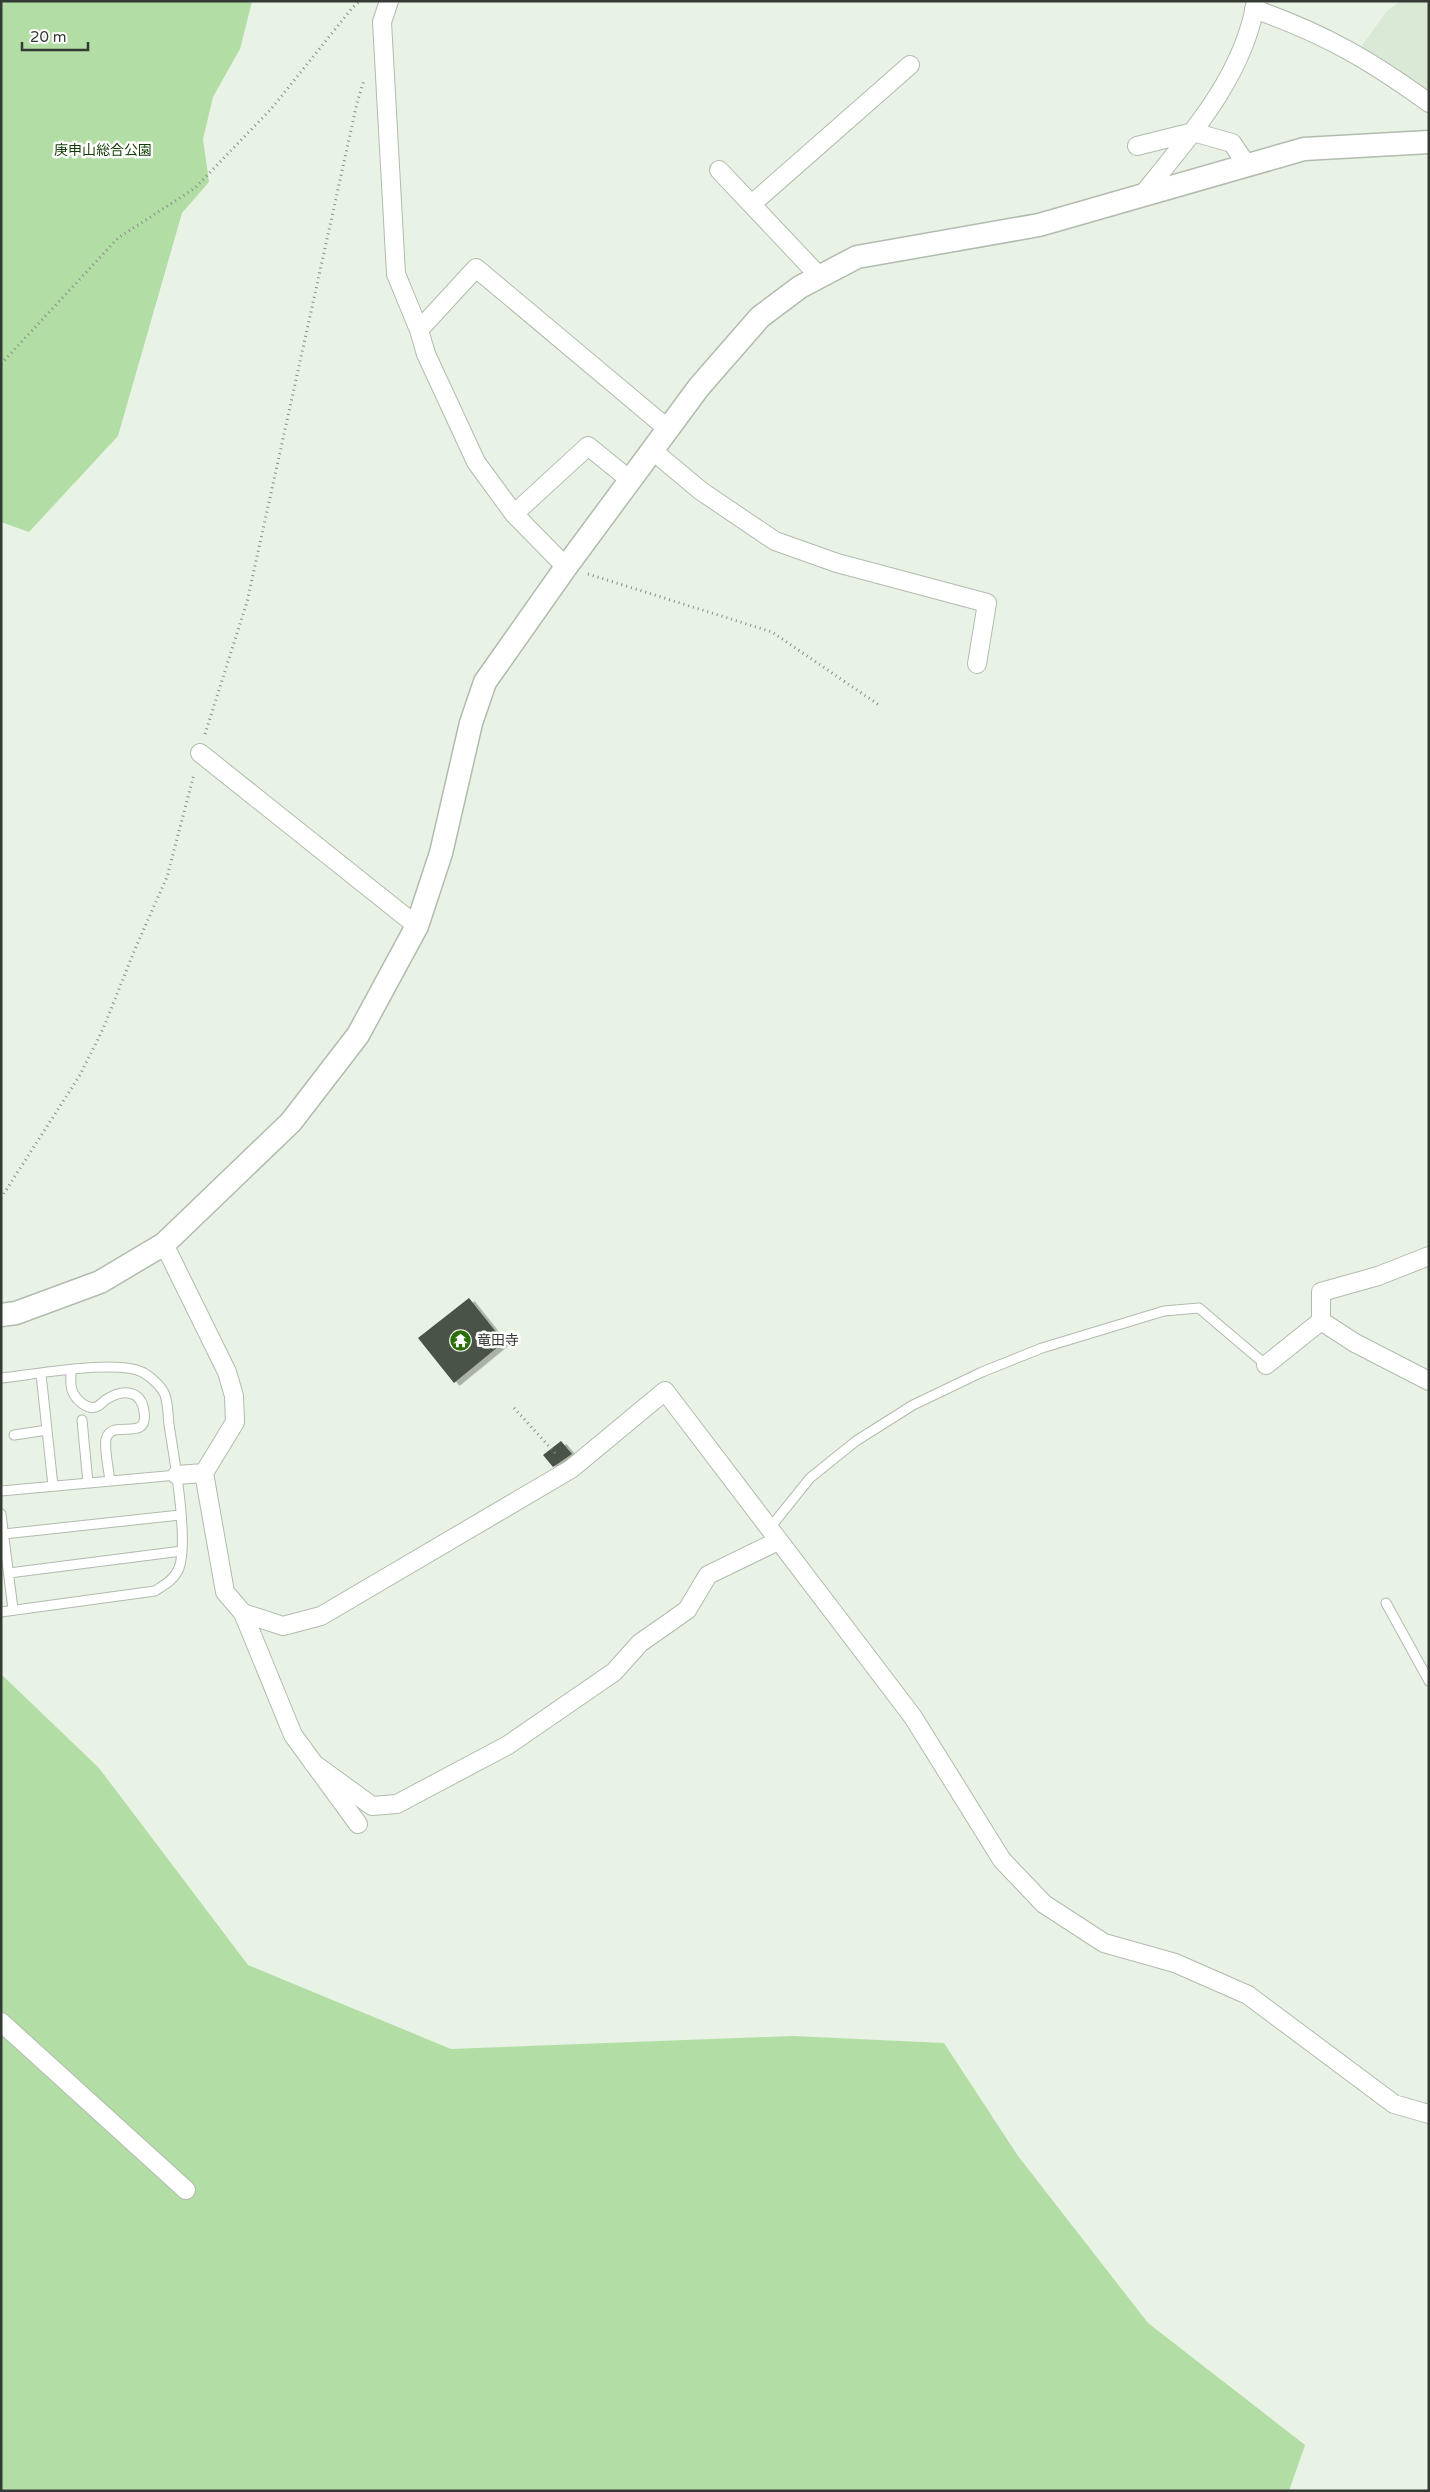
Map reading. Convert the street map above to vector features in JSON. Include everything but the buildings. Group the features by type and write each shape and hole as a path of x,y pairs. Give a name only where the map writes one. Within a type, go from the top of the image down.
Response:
{"street":[{"path":"389,1 382,22 396,274 419,330 426,354 476,462 514,514 566,567"},
{"path":"1143,194 1193,132 1232,71 1248,40 1255,5 1303,26 1384,69 1429,102"},
{"path":"753,203 910,66"},
{"path":"1137,146 1193,132 1232,143 1247,165"},
{"path":"1,1315 16,1313 100,1282 164,1244 291,1122 358,1035 417,926 441,853 471,723 485,682 566,567 699,387 760,317 800,287 857,257 1039,225 1304,149 1429,142"},
{"path":"720,170 820,276"},
{"path":"419,330 476,268 668,429"},
{"path":"514,514 588,446 630,480"},
{"path":"652,450 701,491 775,541 837,563 987,603 978,664"},
{"path":"200,753 417,926"},
{"path":"164,1244 227,1372 234,1396 235,1422 204,1473 225,1592 243,1613 293,1735 358,1824"},
{"path":"1321,1321 1321,1292 1378,1276 1429,1256"},
{"path":"1266,1365 1321,1321"},
{"path":"1321,1321 1355,1343 1429,1380"},
{"path":"243,1613 283,1626 321,1616 571,1469 665,1391 913,1717 1002,1860 1044,1904 1104,1943 1175,1963 1248,1995 1394,2104 1429,2114"},
{"path":"177,1475 204,1473"},
{"path":"313,1763 372,1806 397,1804 508,1745 614,1672 640,1643 687,1610 708,1575 774,1535"},
{"path":"1,2022 186,2190"}],"lane":[{"path":"774,1535 810,1478 856,1441 913,1405 982,1372 1042,1348 1164,1311 1199,1308 1266,1365"},
{"path":"1,1378 108,1366 128,1367 143,1372 156,1382 165,1394 177,1475 182,1551 179,1570 169,1582 155,1591 1,1612"},
{"path":"71,1371 72,1390 80,1402 88,1407 98,1407 116,1394 125,1391 135,1394 142,1400 145,1413 144,1421 140,1427 134,1431 116,1429 111,1432 106,1440 110,1482"},
{"path":"41,1374 53,1486"},
{"path":"82,1420 88,1483"},
{"path":"14,1434 47,1430"},
{"path":"1,1491 177,1475"},
{"path":"1,1514 13,1609"},
{"path":"3,1541 180,1515"},
{"path":"9,1573 182,1551"},
{"path":"1386,1603 1429,1681"}],"path":[{"path":"1,364 118,238 195,188 272,108 352,7 360,1"},
{"path":"1,1198 80,1075 103,1029 167,877 200,753 247,602 357,103 365,76"},
{"path":"566,567 772,632 879,705"},
{"path":"514,1408 564,1461"}],"shaded area":[{"path":"1401,1 1429,1 1429,97 1361,47 1387,11"}],"green space":[{"name":"庚申山総合公園","path":"1,1 252,1 240,49 213,97 203,139 209,182 182,213 118,436 29,532 1,522"},
{"path":"1,1674 99,1768 248,1965 451,2049 793,2036 944,2043 1018,2156 1148,2323 1305,2445 1289,2491 1,2491"}],"place":[{"name":"竜田寺","path":"461,1340"}]}
